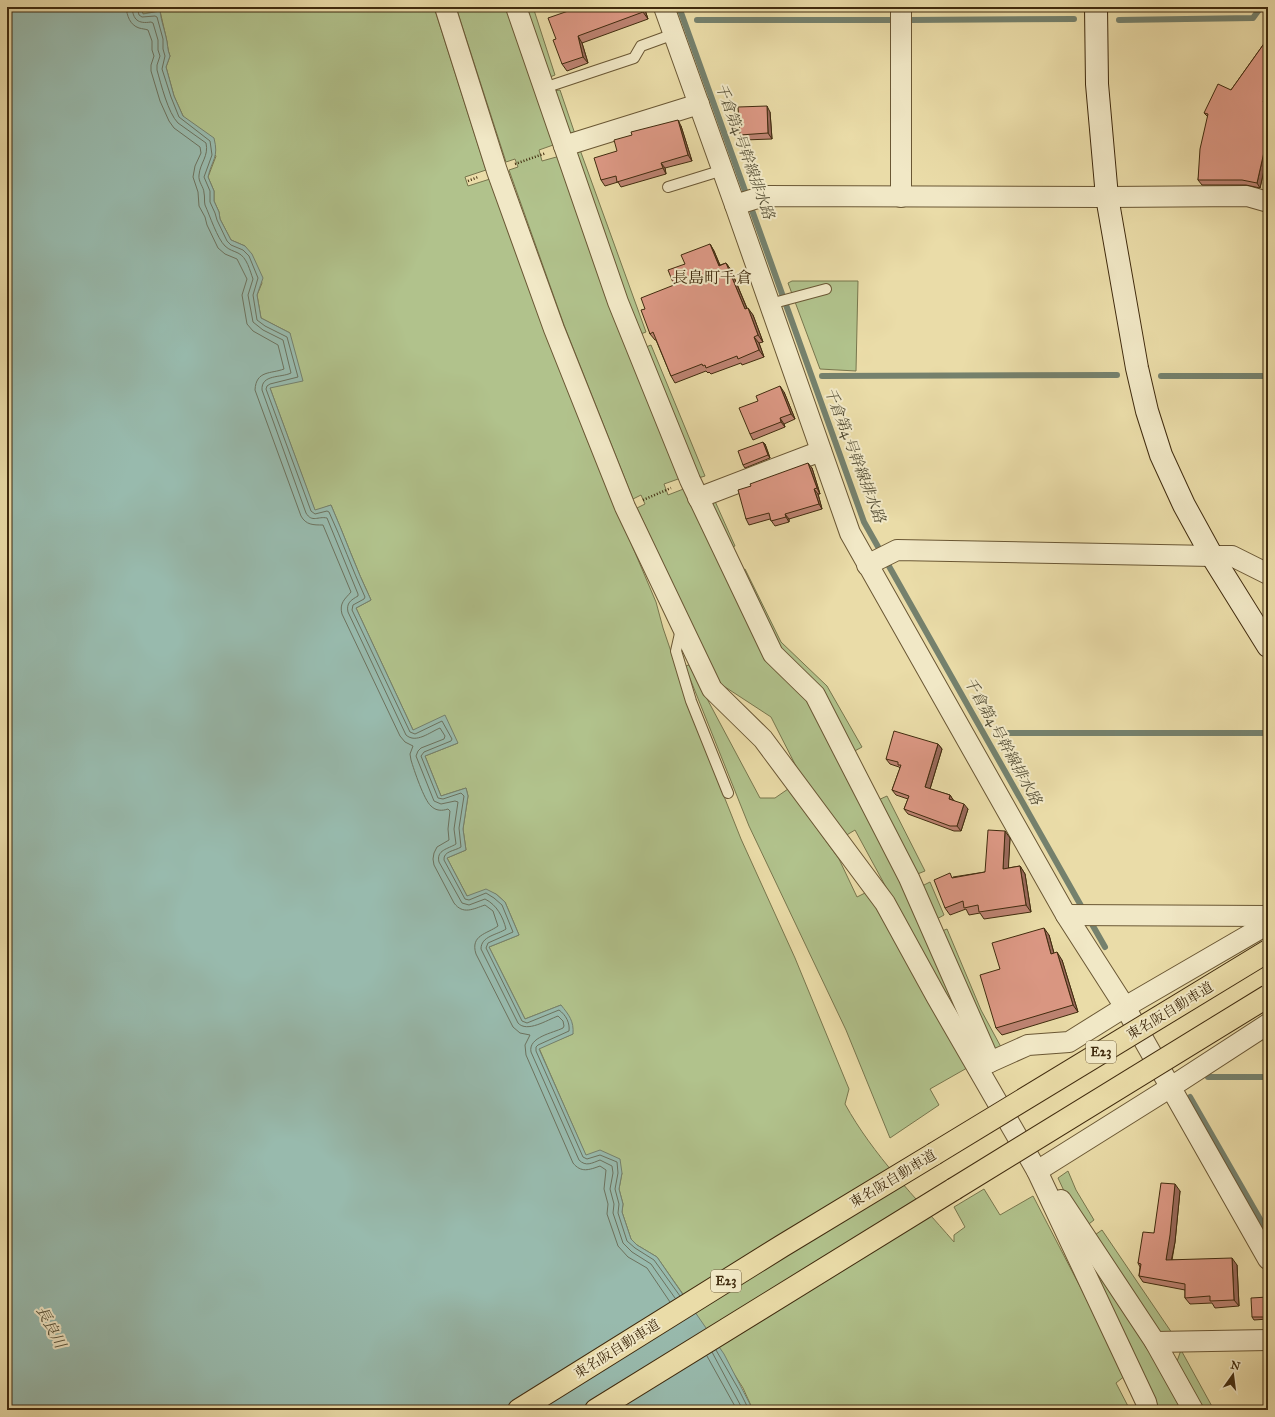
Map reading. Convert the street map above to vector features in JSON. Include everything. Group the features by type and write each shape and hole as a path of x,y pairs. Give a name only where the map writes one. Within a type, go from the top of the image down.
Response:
{"highway":[{"name":"東名阪自動車道","path":"519,1410 795,1238 1268,951"},
{"path":"596,1410 1268,996"}],"street":[{"path":"445,7 497,171 554,329 625,507 712,689 763,739 885,903 936,996 984,1065"},
{"path":"516,7 618,302 698,498 773,654 815,696 910,878 984,1065 1037,1171 1148,1410"},
{"path":"664,7 723,170 745,202 773,304 821,451 850,533 878,559 1080,915 1125,1007 1268,1259"},
{"path":"901,7 901,197"},
{"path":"1096,7 1097,84 1107,197 1137,368 1147,411 1164,462 1184,505 1212,556 1268,646"},
{"path":"564,146 698,104"},
{"path":"745,202 764,196 1247,196 1268,202"},
{"path":"698,498 821,451"},
{"path":"878,559 897,550 1232,556 1268,574"},
{"path":"1080,915 1268,916"},
{"path":"984,1065 1028,1045 1069,1042 1125,1007 1268,924"},
{"path":"1037,1171 1268,1024"},
{"path":"1037,1171 1066,1207 1155,1342 1193,1410"},
{"path":"1155,1342 1268,1340"}],"lane":[{"path":"544,88 634,58 641,46 674,34"},
{"path":"668,187 723,170"},
{"path":"773,304 826,289"},
{"path":"682,625 676,651 690,701 728,793"}],"path":[{"path":"517,164 540,155"},
{"path":"643,499 666,490"}],"green space":[{"path":"141,7 434,7 486,170 465,177 468,186 490,179 586,437 656,602 663,628 698,731 741,839 795,958 849,1089 845,1104 868,1141 954,1242 954,1235 965,1227 954,1207 984,1189 1000,1215 1033,1196 1126,1375 1116,1383 1130,1410 753,1410 743,1388 685,1297 657,1257 637,1245 631,1239 622,1212 623,1204 619,1189 622,1173 586,1156 539,1048 573,1034 561,1005 525,1019 489,947 519,935 505,902 496,894 467,896 447,858 466,850 463,829 468,796 466,788 441,796 425,756 458,743 413,730 356,608 371,600 360,577 331,505 315,511 270,388 290,333 261,318 257,295 262,283 245,246 231,240 220,219 219,212 214,201 214,191 208,177 216,156 183,116 174,96 166,67 170,56 160,11 143,14"},
{"path":"456,7 510,7 556,144 539,150 542,161 560,156 681,478 664,484 668,495 686,488 811,699 903,876 973,1041 855,830 845,836 802,778 771,717 719,683 637,508 645,504 641,495 633,499 564,325 509,170 518,167 515,159 506,162"},
{"path":"522,7 533,7 555,75 545,79"},
{"path":"560,90 575,134 563,131 553,91"},
{"path":"579,147 646,332 638,335 573,155"},
{"path":"792,281 858,281 856,371 820,369 788,283"},
{"path":"651,345 705,476 695,479 641,349"},
{"path":"714,499 735,546 728,549 709,507"},
{"path":"745,569 781,642 827,686 862,747 851,753 777,651 740,571"},
{"path":"689,665 760,798 775,798 788,789 839,859 857,897 867,892 967,1068 930,1089 939,1105 890,1138 846,1030 749,826 685,666"},
{"path":"887,796 925,871 915,875 876,801"},
{"path":"930,882 944,915 935,920 920,887"},
{"path":"947,929 981,1010 1001,1047 993,1054 942,931"},
{"path":"1068,1171 1076,1190 1094,1220 1085,1227 1070,1204 1058,1178"},
{"path":"1062,1213 1162,1365 1185,1410 1156,1410 1130,1344"},
{"path":"1102,1230 1174,1336 1158,1336 1092,1237"},
{"path":"1181,1350 1214,1410 1199,1410 1175,1367"}],"water":[{"name":"長良川","path":"7,7 141,7 143,14 160,11 170,56 166,67 174,96 183,116 214,138 216,150 208,177 214,191 214,201 219,212 220,219 231,240 245,246 252,254 263,278 257,295 261,318 290,333 303,381 270,388 315,510 331,505 360,577 371,600 356,608 413,730 445,715 458,743 425,756 441,796 466,788 468,796 463,829 466,850 447,858 467,896 486,889 496,894 505,902 519,935 489,947 525,1019 561,1005 570,1018 573,1025 573,1034 539,1049 586,1155 600,1150 620,1159 622,1173 619,1189 623,1204 622,1212 631,1239 637,1245 657,1257 724,1354 753,1410 7,1410"}],"building":[{"path":"573,7 641,7 643,12 578,36 583,57 562,64 553,40 556,39 548,18 574,9"},
{"path":"1268,38 1268,94 1263,102 1268,104 1268,125 1266,129 1268,129 1268,153 1264,152 1257,183 1242,180 1198,180 1200,149 1208,114 1204,113 1218,84 1231,90"},
{"path":"767,106 768,133 740,135 738,107"},
{"path":"678,120 688,155 661,163 663,168 617,182 616,176 601,180 594,158 617,151 614,140 632,135 631,132"},
{"path":"710,244 719,266 726,263 745,309 748,308 758,335 754,337 759,350 738,359 737,356 706,368 705,365 703,366 702,364 671,376 653,332 650,334 641,310 645,309 641,298 674,285 668,270 685,264 681,255"},
{"path":"780,386 791,414 780,418 781,422 750,434 739,408 758,401 756,396"},
{"path":"763,442 768,455 743,465 738,451"},
{"path":"808,463 817,488 814,489 819,504 785,514 786,517 771,521 769,513 746,519 738,490 751,486 750,484"},
{"path":"894,731 938,744 925,787 950,795 949,799 964,804 957,826 950,826 904,809 909,796 892,790 901,765 898,765 898,762 886,759"},
{"path":"988,830 1005,831 1003,869 1020,866 1026,905 979,912 978,905 964,908 963,901 945,908 934,880 950,873 952,878 985,872"},
{"path":"1044,928 1051,954 1057,952 1073,1005 996,1028 980,975 1000,969 992,943"},
{"path":"1161,1183 1175,1184 1166,1260 1232,1258 1234,1300 1210,1301 1210,1296 1185,1298 1185,1284 1139,1276 1141,1264 1138,1263 1143,1232 1154,1233"},
{"path":"1268,1297 1268,1317 1252,1317 1251,1298"}],"waterway":[{"name":"千倉第4号幹線排水路","path":"679,7 864,522 1084,911"},
{"path":"1119,20 1253,18 1261,7"},
{"path":"909,20 1074,19"},
{"path":"697,20 892,20"},
{"path":"822,376 1117,375"},
{"path":"1161,376 1268,376"},
{"path":"994,734 1268,733"},
{"name":"千倉第4号幹線排水路","path":"1089,919 1105,947"},
{"name":"千倉第4号幹線排水路","path":"1208,1077 1268,1077"},
{"path":"1190,1097 1268,1233"}],"district":[{"name":"長島町千倉","path":"712,277"}]}
